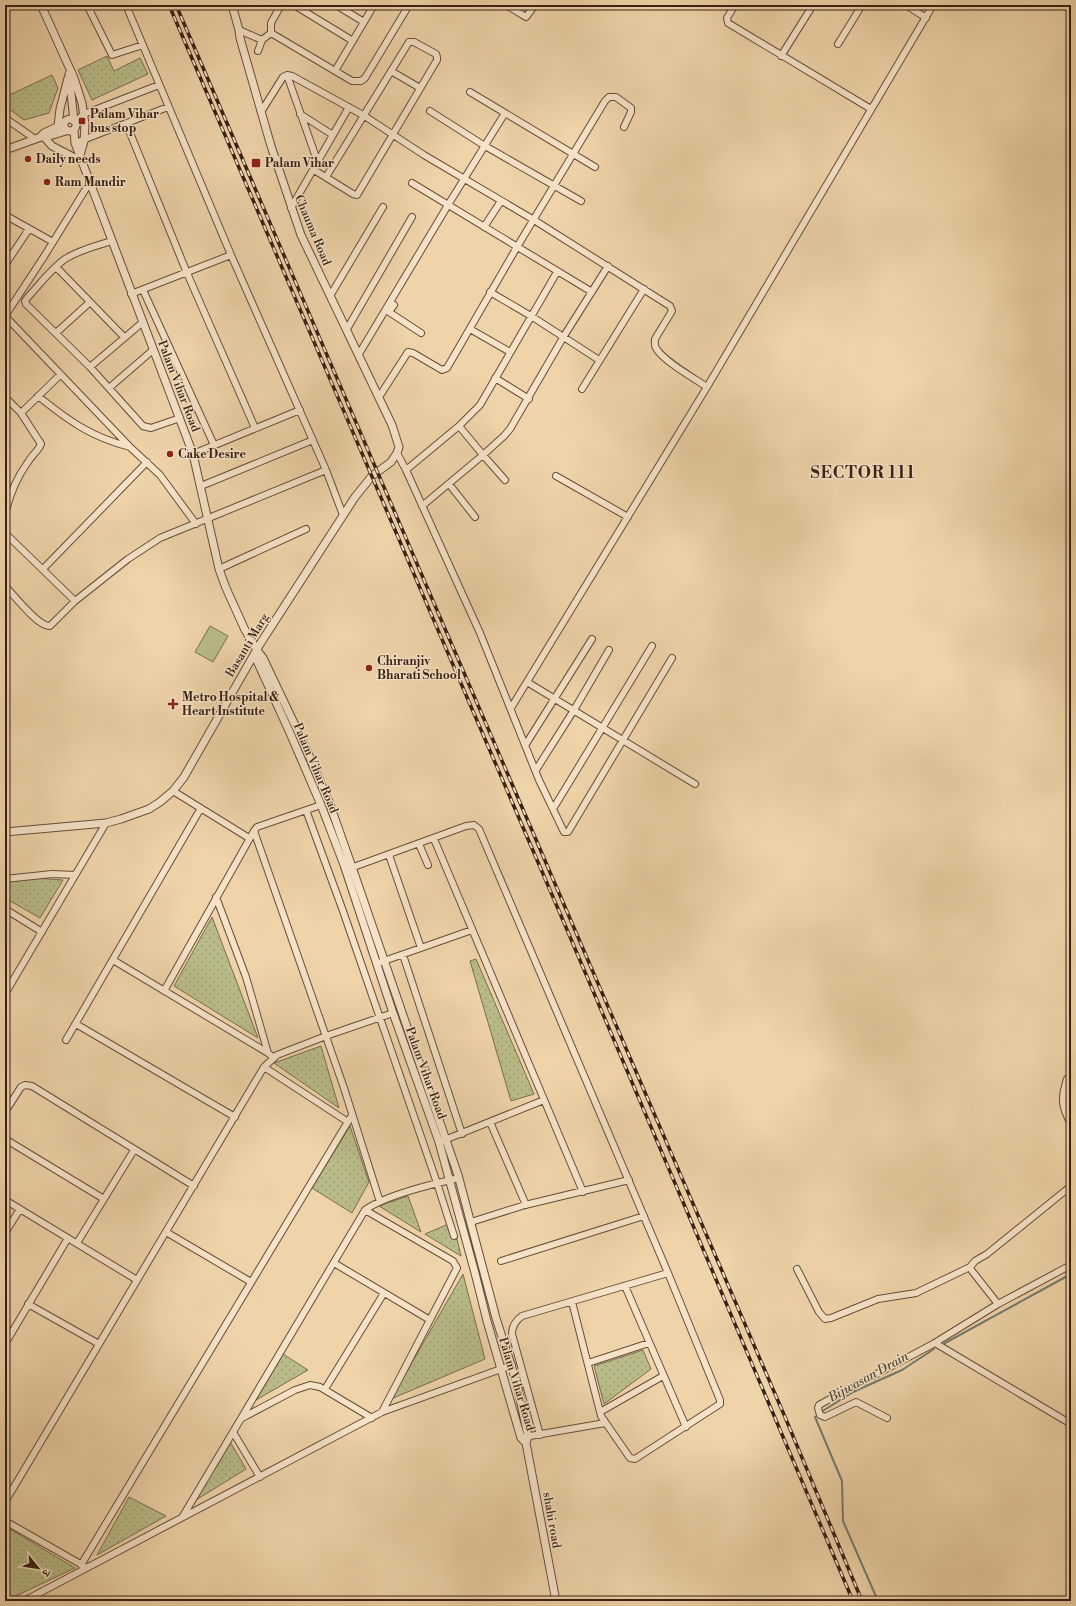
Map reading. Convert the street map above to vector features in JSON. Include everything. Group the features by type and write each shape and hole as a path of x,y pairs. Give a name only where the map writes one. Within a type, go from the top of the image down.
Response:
{"street":[{"path":"5,118 40,137 52,146 81,159 84,140 84,114 80,94 41,5"},
{"path":"97,5 87,7 112,55 143,45"},
{"path":"126,5 231,255 326,470 342,515"},
{"name":"Chauma Road","path":"232,5 260,112 291,208 301,235 379,397 399,447 397,453"},
{"path":"271,33 271,23 281,5"},
{"path":"294,5 353,41"},
{"path":"336,5 364,22"},
{"path":"334,71 374,5"},
{"path":"271,33 334,71 356,82 361,82 365,78 409,5"},
{"path":"506,5 526,17 535,5"},
{"path":"735,5 727,18 728,23 871,109"},
{"path":"781,56 813,5"},
{"path":"838,44 862,5"},
{"path":"906,5 926,18"},
{"path":"511,708 707,387 933,5"},
{"path":"239,30 262,40"},
{"path":"258,51 262,40 271,33"},
{"path":"314,170 356,195 436,60 436,54 412,41 410,42 363,115 326,177"},
{"path":"5,150 40,137 44,133 76,126 74,122 69,71"},
{"path":"65,128 60,108 69,71"},
{"path":"391,71 420,88"},
{"path":"287,75 297,78 363,115 464,179 608,266 672,308 655,339 654,344 666,359 707,387"},
{"path":"260,112 283,77 287,75"},
{"path":"287,75 318,163"},
{"path":"74,122 84,114 159,85"},
{"path":"470,92 595,166"},
{"path":"379,397 408,352 413,353 442,370 447,368 490,292 609,97 616,97 631,108 631,112 624,126"},
{"path":"75,144 168,107"},
{"path":"291,208 349,107"},
{"path":"430,111 485,146 581,201"},
{"path":"359,354 390,308 448,205 505,113"},
{"path":"300,114 333,134"},
{"path":"65,128 68,120 74,122"},
{"path":"126,124 187,273 255,428"},
{"name":"Palam Vihar Road","path":"65,128 75,144 81,159 180,418 201,486 219,569 238,616 256,650 263,658 304,744 329,802 348,869 380,963 459,1178 496,1318 517,1384 525,1439"},
{"path":"90,182 5,316 131,448 168,483 196,524"},
{"path":"412,183 592,292"},
{"path":"484,227 501,201"},
{"path":"330,296 383,207"},
{"path":"5,215 53,242"},
{"path":"347,329 412,217"},
{"path":"5,265 29,229"},
{"path":"112,241 72,255 64,260 53,269 25,302 90,367 143,426 151,428 180,418"},
{"path":"132,294 231,255"},
{"path":"422,506 504,436 518,417 564,336 608,266"},
{"path":"56,268 124,338"},
{"path":"406,470 459,426 480,405 557,272"},
{"path":"582,389 644,289"},
{"path":"143,290 214,445"},
{"path":"490,292 564,336 600,360"},
{"path":"56,333 90,302"},
{"path":"384,321 390,308"},
{"path":"390,308 421,333"},
{"path":"90,367 143,322"},
{"path":"470,329 510,352"},
{"path":"109,388 153,350"},
{"path":"21,413 60,374"},
{"path":"496,378 529,399"},
{"path":"38,396 89,433 115,444 131,448"},
{"path":"5,397 21,413 41,444 28,461 17,480 5,515"},
{"path":"192,454 300,410"},
{"path":"459,426 482,456 505,480"},
{"path":"201,486 313,440"},
{"path":"397,453 480,634 536,770 563,831 566,833 672,658"},
{"name":"Basanti Marg","path":"5,832 106,823 149,809 173,791 184,777 256,650 342,515 364,484 391,462 397,453"},
{"path":"43,569 147,462"},
{"path":"5,586 38,622 46,626 53,625 75,601 144,547 160,538 326,470"},
{"path":"556,476 628,517"},
{"path":"449,484 475,517"},
{"path":"219,569 306,529"},
{"path":"5,532 75,601"},
{"path":"526,744 592,639"},
{"path":"553,809 652,646"},
{"name":"Palam Vihar Road","path":"256,650 257,661 290,733 348,869"},
{"path":"536,770 574,710 609,650"},
{"path":"527,682 695,784"},
{"path":"173,791 249,838"},
{"path":"164,991 249,838 257,827 320,805"},
{"path":"66,1040 201,808"},
{"path":"306,810 343,911 454,1236"},
{"path":"5,994 106,823"},
{"path":"348,869 470,825 477,826 481,832 668,1273 720,1402 718,1407 633,1460 628,1456 600,1412 572,1302"},
{"path":"254,831 326,1036 380,1202"},
{"path":"434,839 583,1192"},
{"path":"419,844 428,865"},
{"path":"389,855 422,948"},
{"path":"5,880 52,874 75,875"},
{"path":"216,897 246,977 271,1055"},
{"path":"5,909 42,932"},
{"path":"380,963 472,930"},
{"path":"403,955 462,1134"},
{"path":"113,960 271,1055"},
{"name":"Palam Vihar Road","path":"380,963 393,1012 439,1142 487,1321 501,1369 525,1439"},
{"path":"5,1502 271,1055 393,1012"},
{"path":"76,1024 235,1117"},
{"path":"264,1067 348,1122"},
{"path":"1067,1079 1062,1099 1063,1106 1071,1124"},
{"path":"5,1112 21,1087 28,1085 194,1186"},
{"path":"439,1142 544,1100"},
{"path":"81,1565 352,1115"},
{"path":"490,1122 526,1205"},
{"path":"5,1139 104,1199"},
{"path":"77,1243 134,1150"},
{"path":"182,1518 365,1210 380,1202 437,1183 459,1178"},
{"path":"471,1222 526,1205 629,1180"},
{"path":"797,1269 822,1317 828,1319 878,1299 916,1293 970,1267 975,1261 987,1254 1071,1186"},
{"path":"5,1200 137,1280"},
{"path":"5,1233 20,1209"},
{"path":"365,1210 453,1261 456,1264 457,1271 382,1412"},
{"path":"501,1261 644,1216"},
{"path":"166,1232 251,1282"},
{"path":"5,1344 68,1238"},
{"path":"334,1262 430,1320"},
{"path":"887,1418 856,1402 827,1416 820,1414 818,1408 820,1405 935,1343 998,1304 1071,1265"},
{"path":"970,1267 998,1304"},
{"path":"540,1435 512,1334 512,1328 518,1319 522,1316 668,1273"},
{"path":"625,1286 686,1427"},
{"path":"325,1389 384,1293"},
{"path":"28,1304 99,1344"},
{"path":"588,1363 649,1343"},
{"path":"935,1343 1071,1424"},
{"path":"24,1601 382,1412 512,1365"},
{"path":"600,1412 664,1376"},
{"path":"241,1418 305,1386 314,1385 325,1389 372,1418"},
{"path":"525,1439 606,1423"},
{"path":"233,1432 260,1477"},
{"name":"shahi road","path":"525,1439 556,1601"},
{"path":"5,1521 81,1565 88,1567"}],"green space":[{"path":"107,56 114,71 140,58 148,74 92,100 78,70"},
{"path":"52,75 58,88 49,113 24,120 5,106 5,97"},
{"path":"210,626 228,636 213,662 195,652"},
{"path":"32,878 63,880 40,918 5,898 5,883"},
{"path":"212,917 258,1038 174,986"},
{"path":"476,959 534,1094 511,1101 470,961"},
{"path":"321,1046 339,1108 274,1063"},
{"path":"350,1126 369,1182 352,1213 312,1188"},
{"path":"408,1196 421,1232 379,1206"},
{"path":"453,1222 461,1256 425,1234"},
{"path":"463,1274 485,1359 391,1399"},
{"path":"643,1350 651,1369 604,1404 594,1366"},
{"path":"283,1354 308,1370 256,1400"},
{"path":"229,1440 246,1469 196,1500"},
{"path":"129,1497 166,1516 97,1555"},
{"path":"5,1526 75,1568 5,1601"}],"waterway":[{"name":"Bijwasan Drain","path":"945,1343 1071,1274"},
{"name":"Bijwasan Drain","path":"821,1412 853,1392 902,1370 934,1349"},
{"name":"Bijwasan Drain","path":"818,1415 815,1417 842,1481 843,1521 878,1601"}],"railway":[{"path":"169,5 559,911 853,1601"},
{"path":"176,5 785,1417 862,1601"}],"place":[{"name":"Palam Vihar bus stop","path":"82,121"},
{"name":"Daily needs","path":"28,159"},
{"name":"Palam Vihar","path":"256,163"},
{"name":"Ram Mandir","path":"47,182"},
{"name":"Cake Desire","path":"170,454"},
{"name":"Chiranjiv Bharati School","path":"369,668"},
{"name":"Metro Hospital & Heart Institute","path":"173,704"}],"district":[{"name":"SECTOR 111","path":"863,472"}]}
